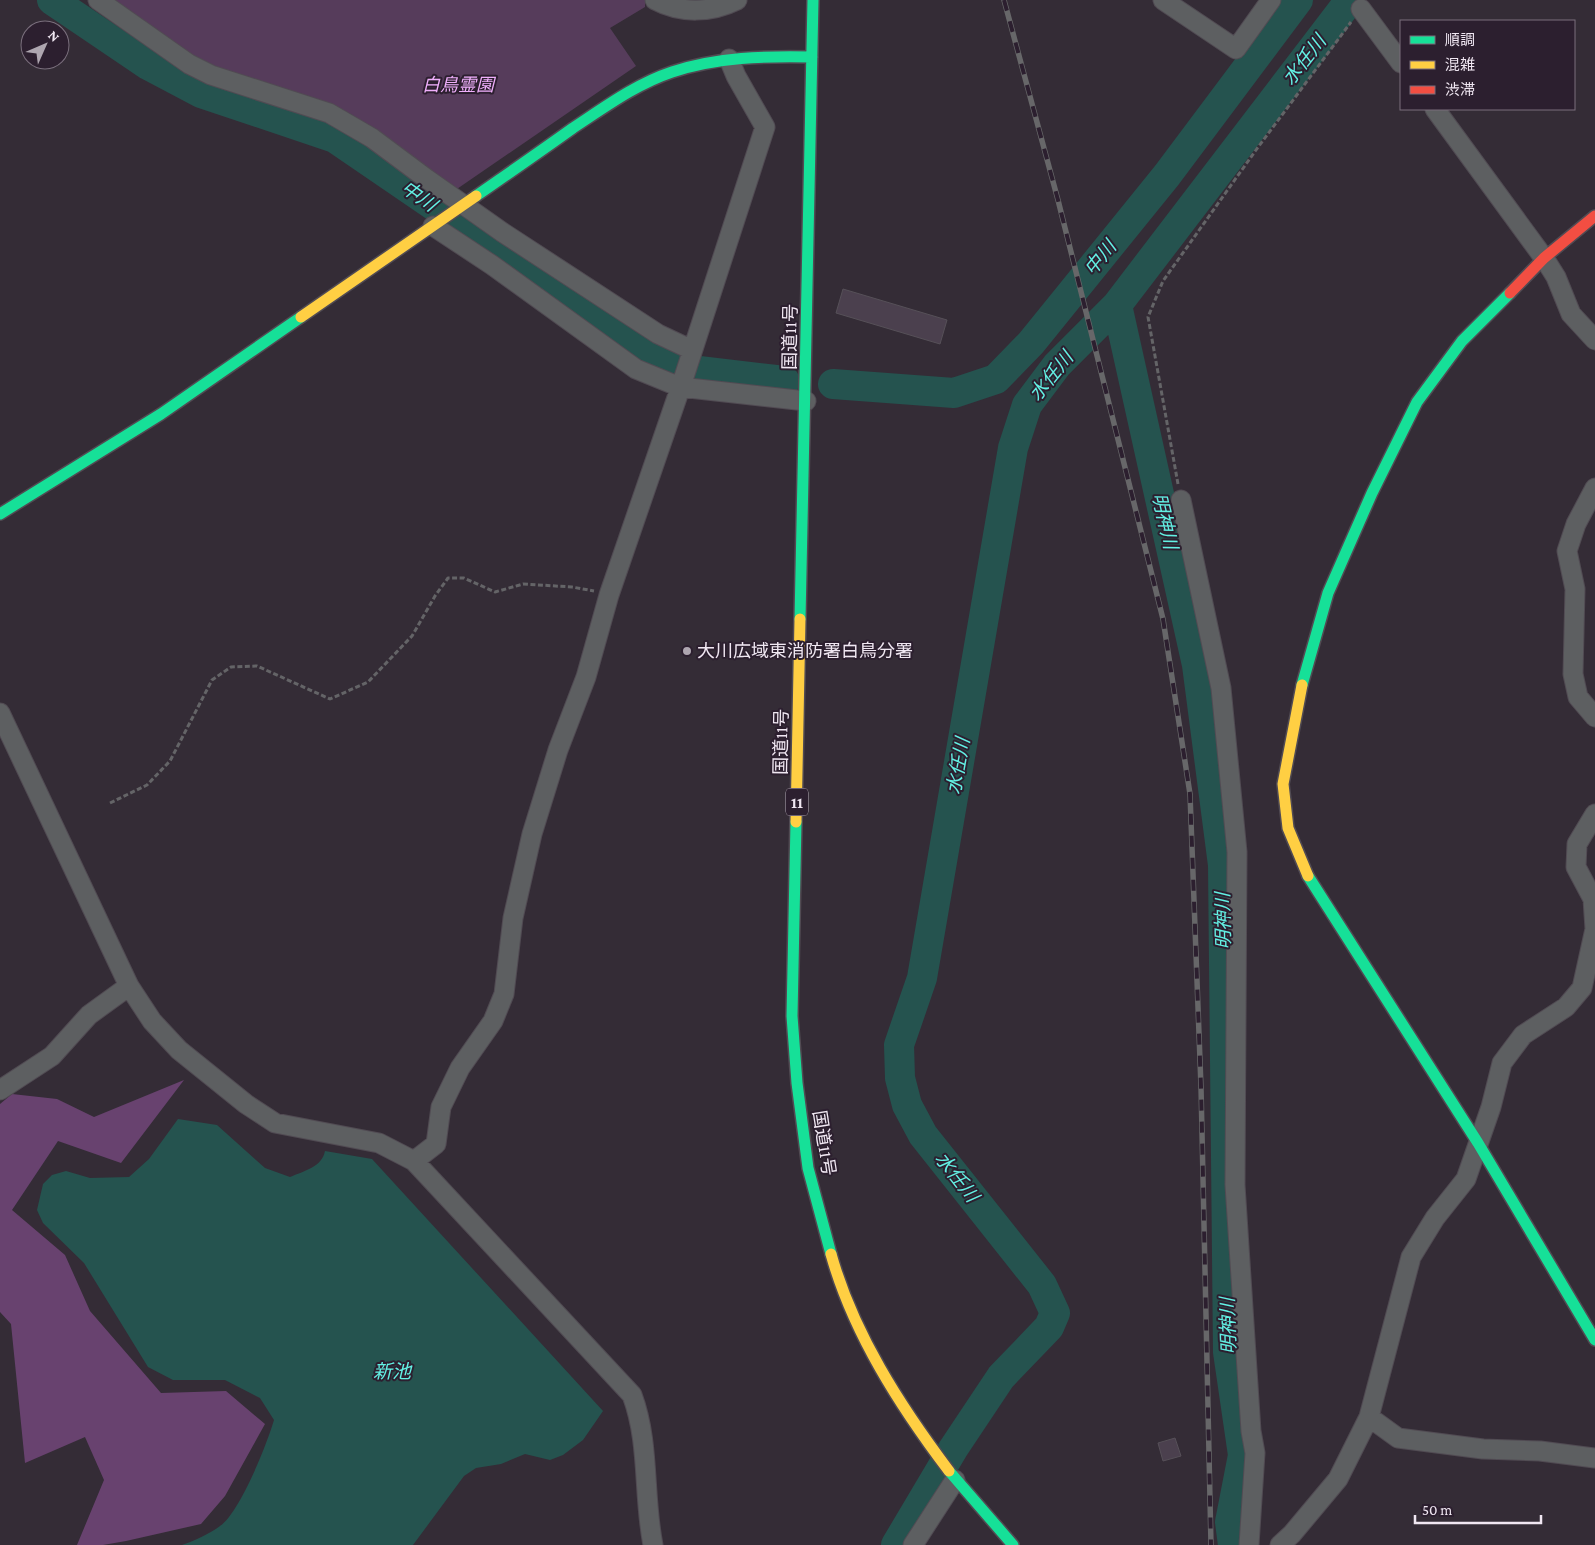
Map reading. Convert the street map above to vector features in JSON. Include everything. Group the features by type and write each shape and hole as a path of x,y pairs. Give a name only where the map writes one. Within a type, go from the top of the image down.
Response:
{"main road":[{"name":"国道11号","path":"813,0 792,1016 797,1083 808,1168 838,1278 868,1346 918,1430 956,1480 1013,1545"},
{"path":"0,514 161,414 616,99 646,83 693,65 729,59 779,56 812,57"},
{"path":"1595,216 1544,258 1462,341 1417,402 1372,493 1328,593 1300,692 1283,784 1288,828 1305,871 1478,1143 1595,1340"}],"street":[{"path":"98,0 189,64 210,76 330,113 372,138 502,232 658,334 692,350"},
{"path":"655,0 680,9 697,10 714,10 737,0"},
{"path":"1163,0 1236,49 1271,0"},
{"path":"1361,9 1400,62"},
{"path":"414,1161 436,1144 441,1107 460,1068 492,1021 504,994 513,918 532,834 558,750 586,677 609,594 766,127 736,76 729,59"},
{"path":"1436,110 1544,258 1556,277 1571,314 1595,340"},
{"path":"434,226 492,265 636,369 681,384 806,401"},
{"path":"1595,488 1576,524 1568,551 1575,589 1573,674 1578,697 1595,717"},
{"path":"1180,500 1221,688 1237,852 1235,1185 1251,1431 1255,1453 1249,1545"},
{"path":"0,713 130,986 152,1021 179,1050 246,1104 275,1123 379,1143 414,1161 632,1395 639,1414 645,1461 649,1525 653,1545"},
{"path":"1280,1545 1292,1534 1338,1479 1369,1417 1411,1256 1434,1218 1466,1179 1491,1107 1502,1063 1523,1035 1566,1007 1582,988 1595,929 1593,899 1576,867 1577,844 1595,814"},
{"path":"0,1090 52,1056 89,1016 130,986"},
{"path":"1369,1417 1398,1438 1483,1449 1540,1451 1595,1458"},
{"path":"913,1545 956,1480"},
{"path":"1250,1524 1270,1545"}],"path":[{"path":"1180,500 1148,317 1163,281 1256,150 1361,9"},
{"path":"110,803 147,785 170,761 212,680 230,667 257,666 330,699 368,682 412,636 435,596 448,578 464,578 495,592 523,584 572,587"}],"green space":[{"name":"白鳥霊園","path":"107,0 645,0 645,7 610,28 636,66 454,191 349,113 226,78"}],"shaded area":[{"path":"184,1080 121,1163 58,1141 12,1210 65,1255 90,1311 161,1393 226,1391 265,1424 225,1496 201,1524 103,1545 77,1545 104,1480 85,1437 25,1463 11,1324 0,1312 0,1104 12,1094 57,1099 94,1117"}],"water":[{"name":"新池","path":"178,1119 217,1125 265,1168 290,1177 316,1165 325,1151 372,1159 603,1411 583,1440 563,1455 550,1460 525,1454 501,1464 476,1468 464,1476 413,1545 182,1545 212,1532 228,1518 252,1477 274,1420 260,1398 225,1380 173,1380 148,1367 84,1263 43,1223 37,1210 43,1184 52,1175 66,1171 90,1178 129,1177 149,1159"}],"building":[{"path":"843,289 947,320 940,344 836,313"},
{"path":"1175,1438 1181,1456 1163,1461 1158,1443"}],"waterway":[{"name":"中川","path":"52,0 148,65 201,93 335,138 471,231 579,300 653,357 699,371 785,381"},
{"name":"中川","path":"833,384 954,393 996,379 1031,343 1167,175 1298,0"},
{"name":"水任川","path":"896,1545 953,1449 1001,1377 1049,1327 1055,1313 1042,1285 923,1135 907,1105 900,1078 899,1045 922,978 1013,448 1027,405 1057,365 1117,305 1350,0"},
{"name":"明神川","path":"1117,305 1197,665 1223,865 1228,1352 1243,1455 1230,1522 1233,1545"}],"railway":[{"path":"1004,0 1058,200 1163,619 1190,794 1201,1087 1211,1545"}],"traffic: fast":[{"path":"800,619 813,0"},
{"path":"476,196 609,104 633,89 659,77 689,67 724,60 759,57 812,57"},
{"path":"1302,685 1328,593 1372,493 1417,402 1462,341 1510,293"},
{"path":"0,514 161,414 301,317"},
{"path":"796,822 792,1016 797,1083 808,1168 831,1254"},
{"path":"1308,876 1478,1143 1595,1340"},
{"path":"949,1471 1013,1545"}],"traffic: slow":[{"path":"301,317 476,196"},
{"path":"796,822 800,619"},
{"path":"1302,685 1283,784 1288,828 1308,876"},
{"path":"831,1254 852,1312 880,1368 913,1421 949,1471"}],"traffic: jam":[{"path":"1510,293 1544,258 1595,216"}],"place":[{"name":"大川広域東消防署白鳥分署","path":"687,651"}]}
